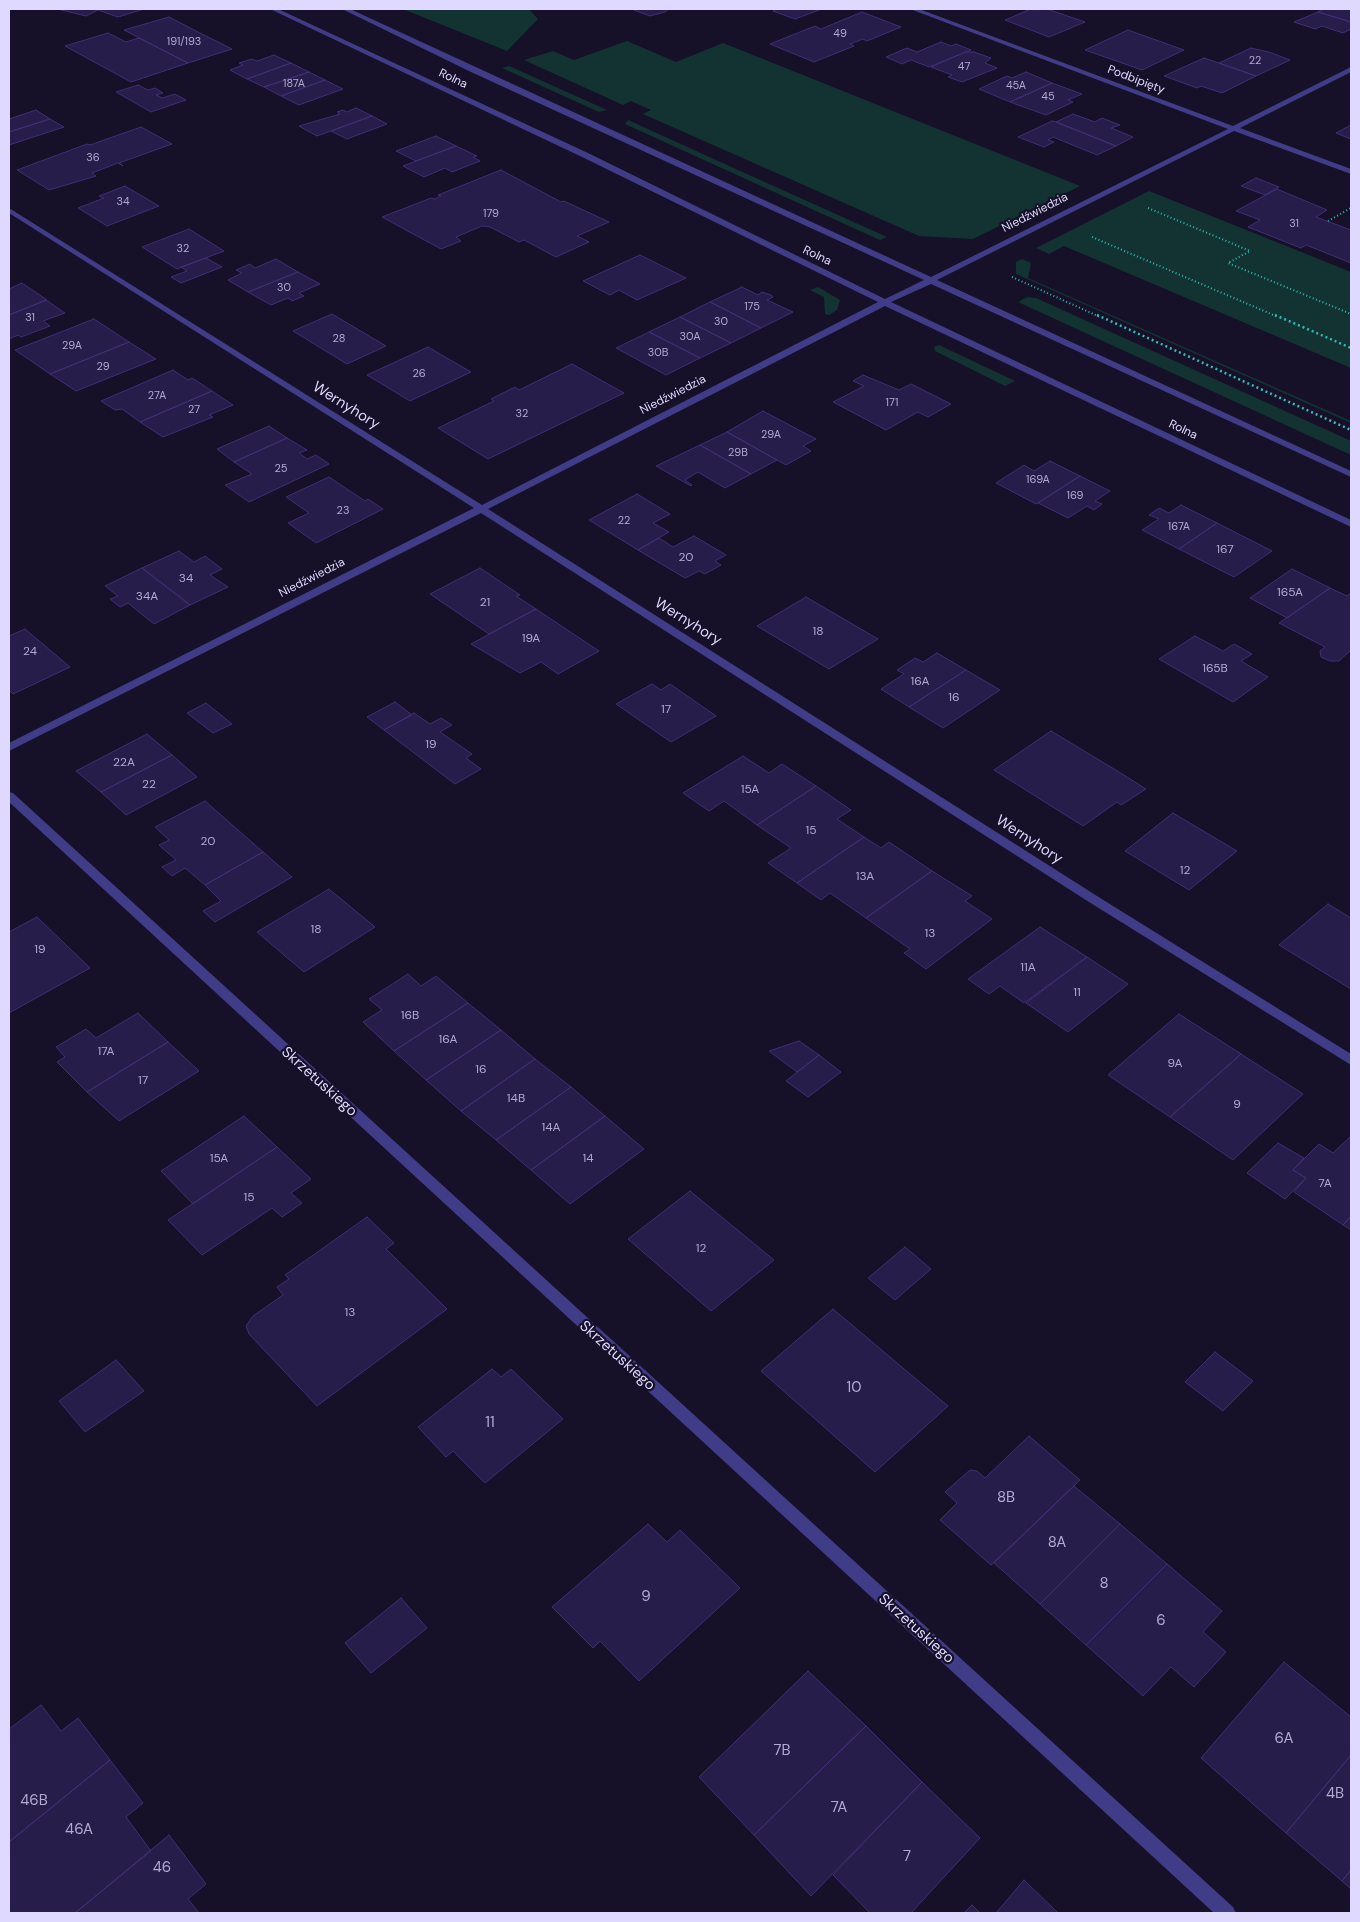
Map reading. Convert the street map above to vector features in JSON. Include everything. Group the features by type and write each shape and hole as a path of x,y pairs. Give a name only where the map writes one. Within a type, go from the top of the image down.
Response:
{"street":[{"name":"Rolna","path":"273,9 585,155 884,302 1351,524"},
{"name":"Rolna","path":"344,9 1351,474"},
{"name":"Podbipięty","path":"913,9 1351,172"},
{"name":"Niedźwiedzia","path":"9,747 884,302 932,280 1351,69"},
{"name":"Wernyhory","path":"9,210 482,508 1093,899 1351,1060"},
{"name":"Skrzetuskiego","path":"9,796 1227,1913"}],"path":[{"path":"1144,207 1250,251 1228,263 1351,314"},
{"path":"1328,221 1351,208"},
{"path":"1089,236 1351,348"},
{"path":"1007,274 1351,430"}],"green space":[{"path":"403,9 529,9 538,19 507,51"},
{"path":"627,41 676,62 723,43 1080,186 973,239 919,236 643,114 651,110 631,101 623,105 524,60 553,51 574,60"},
{"path":"509,66 607,110 599,112 502,68"},
{"path":"628,120 887,237 880,240 625,124"},
{"path":"1149,191 1351,272 1351,368 1064,246 1049,254 1036,248"},
{"path":"1022,259 1031,263 1028,278 1351,421 1351,423 1016,274 1016,262"},
{"path":"818,287 840,300 837,310 829,315 825,314 824,297 810,290"},
{"path":"1027,297 1036,298 1351,441 1351,455 1018,302"},
{"path":"939,345 1015,381 1005,386 935,351 934,347"}],"building":[{"path":"57,9 144,9 118,17 98,10 86,16"},
{"path":"631,9 669,9 650,16"},
{"path":"778,9 822,9 795,19 773,11"},
{"path":"1031,9 1047,9 1085,22 1049,37 1005,20"},
{"path":"1324,9 1351,9 1351,22 1318,12"},
{"path":"862,12 901,27 867,41 863,39 850,44 854,46 814,62 770,44 815,26 821,29"},
{"path":"1318,12 1351,22 1351,29 1343,33 1322,26 1315,29 1294,22"},
{"path":"169,17 232,49 188,63 124,30"},
{"path":"1128,30 1184,50 1142,70 1085,50"},
{"path":"108,33 126,42 139,38 188,63 131,82 65,46"},
{"path":"941,42 951,46 956,44 971,50 929,67 911,60 902,64 886,57 907,48 917,52"},
{"path":"1251,48 1290,60 1256,76 1219,63"},
{"path":"965,52 974,52 991,58 985,63 997,68 962,82 948,77 952,75 931,67"},
{"path":"274,55 291,63 247,79 230,70 243,65 239,63 252,59 257,61"},
{"path":"1204,58 1256,76 1222,93 1201,86 1197,88 1164,76"},
{"path":"291,63 309,72 264,87 247,79"},
{"path":"309,72 325,80 281,96 264,87"},
{"path":"1026,72 1052,83 1010,102 979,89 1007,76 1012,78"},
{"path":"325,80 343,89 299,105 281,96"},
{"path":"1052,83 1082,94 1068,100 1073,102 1046,115 1010,102"},
{"path":"138,85 148,90 155,88 163,93 156,95 162,98 175,94 186,100 151,112 116,92"},
{"path":"356,108 372,116 317,136 299,126 340,114 337,112 343,110 347,112"},
{"path":"36,110 50,119 9,132 9,119"},
{"path":"1073,114 1095,122 1102,118 1120,125 1111,128 1133,137 1116,146 1056,122"},
{"path":"372,116 387,124 347,139 331,131"},
{"path":"50,119 64,127 9,145 9,132"},
{"path":"1052,121 1116,146 1097,155 1053,137 1048,140 1054,142 1044,147 1018,137"},
{"path":"1351,125 1351,139 1336,133"},
{"path":"141,127 172,144 119,163 123,166 118,163 92,173 96,176 49,190 17,170 87,144 90,145"},
{"path":"436,136 456,146 416,161 396,151"},
{"path":"456,146 477,156 473,157 480,161 452,172 445,168 424,177 403,166"},
{"path":"501,170 561,202 564,201 609,222 577,236 589,242 556,257 524,240 519,242 490,227 482,226 456,237 461,241 441,249 382,217 431,198 435,199 441,196 438,195"},
{"path":"1256,178 1279,187 1265,195 1241,186"},
{"path":"125,186 159,206 107,226 78,208 104,198 99,196"},
{"path":"1277,189 1327,210 1316,217 1351,230 1351,263 1306,245 1301,248 1248,227 1260,220 1236,211"},
{"path":"189,229 224,251 177,269 142,247"},
{"path":"640,255 686,278 637,300 619,290 610,295 583,281"},
{"path":"206,258 222,267 181,283 171,277 187,271 181,267"},
{"path":"276,259 298,272 248,292 228,280 242,273 236,270 250,264 255,268"},
{"path":"298,272 320,284 299,293 304,296 292,301 288,298 271,305 248,292"},
{"path":"22,283 47,300 9,315 9,289"},
{"path":"742,287 758,295 762,292 771,295 773,297 767,300 793,312 761,328 710,302"},
{"path":"46,300 65,313 43,321 50,326 21,337 18,335 9,339 9,315"},
{"path":"710,302 761,328 731,343 680,317"},
{"path":"332,314 386,346 347,364 293,331"},
{"path":"680,317 731,343 700,358 649,332"},
{"path":"94,319 129,342 50,374 15,350"},
{"path":"649,332 700,358 666,375 616,348"},
{"path":"129,342 156,359 76,391 50,374"},
{"path":"428,347 471,372 410,401 367,375"},
{"path":"572,364 624,393 488,459 438,428 494,401 491,399 515,387 519,390"},
{"path":"173,370 188,380 192,378 212,391 140,422 122,409 115,410 101,401"},
{"path":"863,375 899,390 911,384 951,404 928,417 918,412 886,430 833,402 864,386 853,381"},
{"path":"212,391 233,405 209,415 213,417 163,437 140,422"},
{"path":"763,411 816,439 803,446 811,451 786,465 727,432"},
{"path":"269,426 287,438 234,462 217,449"},
{"path":"727,432 777,460 751,474 700,445"},
{"path":"287,438 307,450 299,453 307,459 316,455 329,464 249,502 225,485 252,474 234,462"},
{"path":"700,445 751,474 725,488 698,472 685,480 691,486 656,466"},
{"path":"1050,461 1080,476 1036,504 996,483 1024,465 1034,471"},
{"path":"1080,476 1110,491 1095,501 1102,504 1094,510 1087,506 1068,518 1038,503"},
{"path":"329,477 365,501 368,499 383,509 316,543 288,523 309,513 286,497"},
{"path":"637,494 670,514 653,523 669,532 638,550 589,520"},
{"path":"1181,505 1217,523 1179,549 1142,530 1159,519 1149,515 1159,508 1169,513"},
{"path":"1217,523 1272,551 1234,577 1179,549"},
{"path":"694,536 726,555 715,561 721,565 705,574 699,571 685,578 638,550 659,538 673,547"},
{"path":"179,551 194,562 205,556 222,569 210,575 228,587 190,605 142,568"},
{"path":"142,568 190,605 154,624 128,603 120,607 110,599 118,596 105,586"},
{"path":"480,568 520,595 516,596 536,609 489,634 430,594"},
{"path":"1292,569 1330,588 1287,618 1250,598"},
{"path":"1330,588 1347,596 1351,593 1351,650 1339,661 1330,661 1321,657 1320,651 1325,647 1279,623"},
{"path":"806,597 878,639 829,669 757,626"},
{"path":"536,609 599,651 558,674 541,662 520,673 471,644"},
{"path":"25,629 70,667 13,694 9,690 9,636"},
{"path":"1195,636 1223,651 1234,644 1252,654 1241,661 1268,677 1233,702 1159,659"},
{"path":"937,653 966,670 909,707 881,689 904,674 897,670 915,658 923,662"},
{"path":"966,670 1000,690 943,728 909,707"},
{"path":"652,684 661,690 670,684 716,716 671,742 616,704"},
{"path":"395,702 412,715 384,730 367,717"},
{"path":"206,703 232,724 213,733 187,713"},
{"path":"414,713 430,724 441,718 452,725 440,732 472,754 466,758 481,769 455,784 384,730"},
{"path":"1051,731 1146,789 1121,805 1117,802 1083,826 994,770"},
{"path":"147,734 172,755 101,792 76,771"},
{"path":"172,755 197,777 126,815 101,792"},
{"path":"743,756 769,773 782,764 816,786 757,825 724,801 709,811 683,793"},
{"path":"816,786 851,810 837,819 864,837 797,883 768,863 791,848 757,825"},
{"path":"205,801 263,852 205,885 185,868 172,876 162,867 176,860 159,845 169,840 155,827"},
{"path":"1173,813 1237,851 1189,890 1125,851"},
{"path":"864,837 881,848 889,842 932,871 866,918 830,893 821,900 797,883"},
{"path":"263,852 292,877 215,922 203,911 221,901 205,885"},
{"path":"932,871 972,896 965,901 992,919 926,969 904,953 910,949 866,918"},
{"path":"329,889 375,927 304,972 257,932"},
{"path":"1328,904 1351,918 1351,989 1279,945"},
{"path":"37,917 90,968 9,1013 9,932"},
{"path":"1040,927 1087,957 1024,1003 1000,986 989,994 968,979"},
{"path":"1087,957 1128,984 1068,1032 1026,1003"},
{"path":"408,974 421,986 436,976 468,1003 394,1051 363,1022 382,1010 369,999"},
{"path":"468,1003 501,1030 426,1080 394,1051"},
{"path":"138,1013 168,1042 87,1092 57,1062 65,1057 56,1047 86,1029 96,1038"},
{"path":"1179,1014 1241,1054 1170,1117 1108,1075"},
{"path":"501,1030 535,1059 461,1111 426,1080"},
{"path":"799,1041 819,1055 797,1072 769,1051"},
{"path":"168,1042 199,1071 119,1121 87,1092"},
{"path":"1241,1054 1303,1094 1233,1160 1170,1117"},
{"path":"819,1055 841,1072 808,1097 786,1081"},
{"path":"535,1059 571,1087 496,1140 461,1111"},
{"path":"571,1087 605,1116 531,1170 496,1140"},
{"path":"244,1116 277,1147 193,1204 161,1171"},
{"path":"605,1116 644,1149 570,1204 531,1170"},
{"path":"1351,1136 1351,1216 1343,1225 1294,1192 1306,1178 1293,1170 1319,1144 1333,1153"},
{"path":"1278,1143 1304,1158 1293,1170 1306,1178 1285,1199 1247,1173"},
{"path":"277,1147 311,1179 291,1193 302,1203 282,1217 272,1208 202,1255 168,1220"},
{"path":"690,1191 774,1260 711,1311 628,1239"},
{"path":"1351,1216 1351,1230 1343,1225"},
{"path":"367,1217 394,1243 386,1249 447,1309 317,1406 249,1334 246,1326 253,1316 283,1295 277,1287 289,1279 285,1275"},
{"path":"905,1247 931,1269 895,1300 868,1278"},
{"path":"833,1309 948,1406 875,1472 761,1371"},
{"path":"1215,1352 1253,1381 1223,1411 1185,1382"},
{"path":"116,1360 144,1391 85,1432 59,1401"},
{"path":"492,1369 501,1377 511,1369 563,1419 485,1483 453,1451 446,1457 418,1427"},
{"path":"1029,1436 1080,1480 991,1565 940,1520 957,1503 945,1492 970,1470 977,1471 985,1478"},
{"path":"1074,1486 1120,1524 1040,1604 994,1563"},
{"path":"648,1524 667,1542 680,1530 740,1588 639,1681 600,1641 593,1648 552,1607"},
{"path":"1120,1524 1167,1564 1086,1645 1040,1604"},
{"path":"1167,1564 1222,1611 1203,1632 1226,1652 1194,1687 1171,1667 1143,1696 1086,1645"},
{"path":"401,1598 427,1628 371,1673 345,1643"},
{"path":"1284,1662 1351,1717 1351,1755 1286,1833 1201,1758"},
{"path":"808,1671 866,1726 754,1835 699,1777"},
{"path":"41,1705 61,1731 78,1718 110,1760 9,1842 9,1729"},
{"path":"866,1726 922,1782 811,1896 754,1835"},
{"path":"1351,1755 1351,1870 1342,1881 1286,1833"},
{"path":"110,1760 143,1803 126,1817 151,1851 75,1913 9,1913 9,1842"},
{"path":"922,1782 980,1838 911,1913 870,1913 833,1875"},
{"path":"169,1835 206,1884 188,1899 199,1913 75,1913"},
{"path":"1351,1870 1351,1889 1342,1881"},
{"path":"1024,1880 1058,1913 996,1913"},
{"path":"972,1905 980,1913 964,1913"}]}
